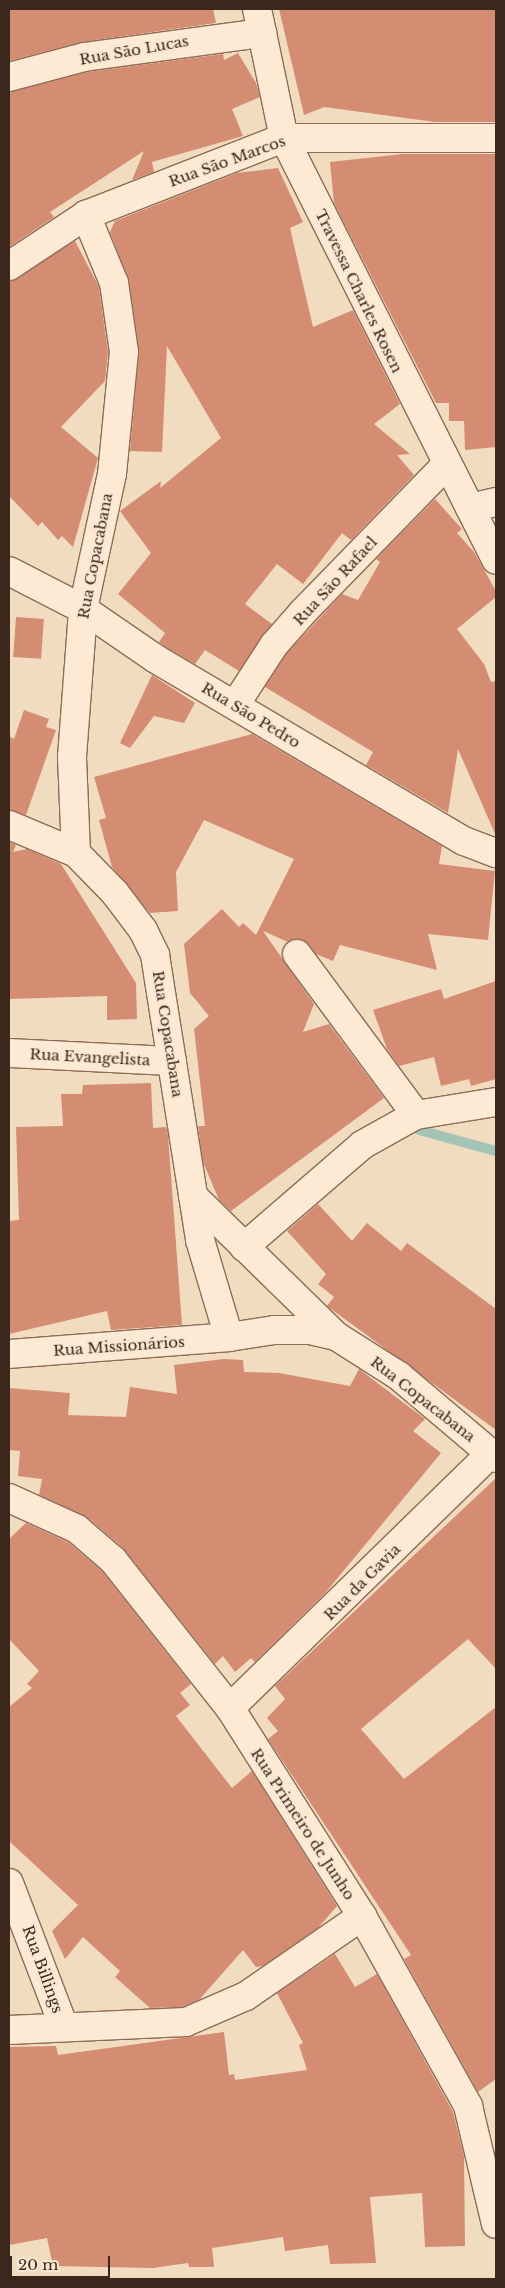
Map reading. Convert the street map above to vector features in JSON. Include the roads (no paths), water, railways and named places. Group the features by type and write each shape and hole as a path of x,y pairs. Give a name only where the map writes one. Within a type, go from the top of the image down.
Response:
{"street":[{"name":"Rua São Lucas","path":"9,77 260,21"},
{"name":"Travessa Charles Rosen","path":"260,21 284,138 446,466 496,560"},
{"name":"Rua São Marcos","path":"9,266 86,215 284,138 496,138"},
{"name":"Rua Copacabana","path":"86,215 114,283 124,352 112,474 82,609 72,757 76,853 115,893 143,930 156,956 200,1240 228,1337 274,1330 310,1330 336,1336 399,1376 494,1455"},
{"name":"Rua São Rafael","path":"235,705 286,632 446,466"},
{"path":"470,508 496,502"},
{"name":"Rua São Pedro","path":"9,571 82,609 156,659 464,841 496,853"},
{"path":"9,825 76,853"},
{"path":"297,954 416,1115"},
{"name":"Rua Evangelista","path":"9,1053 172,1061"},
{"path":"244,1247 326,1173 362,1145 416,1115 496,1102"},
{"path":"193,1196 336,1336"},
{"name":"Rua Missionários","path":"9,1354 228,1337"},
{"name":"Rua da Gavia","path":"230,1708 494,1455"},
{"name":"Rua Primeiro de Junho","path":"9,1498 77,1529 113,1560 230,1708 362,1916 468,2106 496,2224"},
{"name":"Rua Billings","path":"9,1884 64,2027"},
{"path":"9,2030 186,2022 222,2010 362,1916"}],"waterway":[{"path":"419,1130 496,1151"}]}
